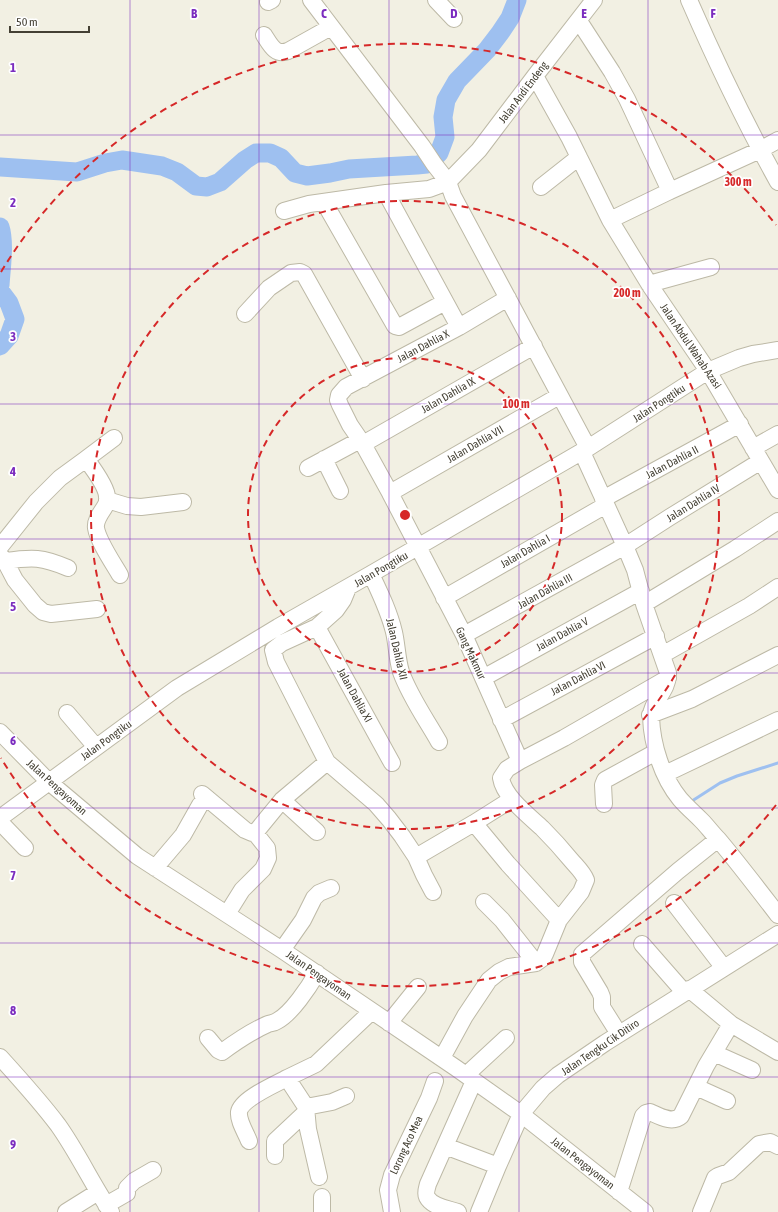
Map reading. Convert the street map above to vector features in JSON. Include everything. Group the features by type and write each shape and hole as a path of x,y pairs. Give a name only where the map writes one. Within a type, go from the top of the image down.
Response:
{"street":[{"path":"311,0 448,182 453,196 534,346 585,450 604,502 635,570 668,673 668,678 662,694 652,708 650,715 652,737 665,774 682,801 718,839 778,915"},
{"path":"436,0 454,19"},
{"name":"Jalan Andi Endeng","path":"448,182 479,150 594,0"},
{"path":"689,0 711,51 760,150 778,182"},
{"path":"579,20 616,78 670,191"},
{"path":"264,35 274,50 282,53 331,27"},
{"name":"Jalan Abdul Wahab Azasi","path":"535,76 569,137 610,220 649,284 708,371 778,490"},
{"path":"610,220 760,150 778,140"},
{"path":"541,187 579,157"},
{"path":"284,211 309,204 386,193 429,189 448,182"},
{"path":"386,193 458,327"},
{"path":"324,202 394,326 400,326 445,302"},
{"path":"649,284 711,267"},
{"path":"245,314 269,288 291,273 300,272 304,274 363,379"},
{"name":"Jalan Dahlia X","path":"339,396 346,387 458,327 508,298"},
{"name":"Jalan Dahlia IX","path":"308,468 361,442 534,346"},
{"name":"Jalan Pongtiku","path":"0,818 177,688 278,627 585,450 708,371 738,358 778,350"},
{"name":"Gang Makmur","path":"339,396 338,400 350,425 390,493 464,635 520,761"},
{"name":"Jalan Dahlia VII","path":"390,493 559,396"},
{"name":"Jalan Dahlia II","path":"604,502 740,424"},
{"name":"Jalan Dahlia IV","path":"625,546 670,517 757,455 778,434"},
{"path":"2,554 36,502 60,478 114,438"},
{"path":"86,459 101,481 107,495 107,500 97,521 97,534 120,575"},
{"path":"324,459 340,491"},
{"path":"107,500 127,506 141,507 183,502"},
{"name":"Jalan Dahlia I","path":"444,598 604,502"},
{"name":"Jalan Dahlia V","path":"483,678 643,597 706,567 778,520"},
{"name":"Jalan Dahlia III","path":"464,635 625,546"},
{"path":"2,554 24,558 38,558 68,568"},
{"path":"2,554 15,580 35,605 43,612 51,614 97,609"},
{"name":"Jalan Dahlia XII","path":"371,574 390,617 400,669 407,687 439,742"},
{"path":"662,655 749,606 778,587"},
{"path":"348,588 343,600 336,610 317,627 282,643 273,650 276,662 327,762 376,804 402,836 416,857 433,892"},
{"name":"Jalan Dahlia XI","path":"317,627 392,763"},
{"name":"Jalan Dahlia VI","path":"501,720 656,636"},
{"path":"650,715 692,699 778,655"},
{"path":"458,1212 432,1203 427,1197 426,1192 428,1184 450,1134 457,1069 465,1016 489,980 499,972 509,967 536,963 542,958 559,920 581,892 585,883 585,877 557,843 512,799 505,790 501,778 507,769 520,761 564,738 668,678"},
{"path":"67,713 96,747"},
{"path":"665,774 778,720"},
{"name":"Jalan Pengayoman","path":"0,732 49,782 137,856 317,973 457,1069 521,1114 645,1212"},
{"path":"604,804 603,785 605,780 656,752"},
{"path":"255,833 282,800 327,762"},
{"path":"155,868 183,835 205,796 245,830 255,833 267,848 268,858 263,869 242,890 227,914"},
{"path":"416,857 512,799"},
{"path":"282,800 317,832"},
{"path":"0,822 24,848"},
{"path":"474,823 508,864 559,920"},
{"path":"619,1034 602,1007 602,996 582,962 582,954 678,871 718,839"},
{"path":"282,950 303,920 314,898 319,893 331,888"},
{"path":"484,902 502,920 536,963"},
{"path":"674,903 724,968"},
{"name":"Jalan Tengku Cik Ditiro","path":"479,1212 521,1114 542,1088 558,1075 619,1034 778,934"},
{"path":"642,944 686,991 731,1024 778,1052"},
{"path":"208,1038 218,1050 222,1052 243,1038 277,1022 284,1017 310,986 317,973"},
{"path":"389,1023 418,987"},
{"path":"249,1141 239,1114 240,1108 245,1102 259,1093 319,1062 372,1011"},
{"path":"619,1192 643,1116 650,1112 672,1120 678,1118 683,1112 731,1024"},
{"path":"457,1069 506,1038"},
{"path":"714,1053 752,1070"},
{"path":"0,1057 58,1125 105,1203"},
{"path":"287,1078 306,1109 308,1130 319,1176"},
{"name":"Lorong Aco Mea","path":"392,1212 388,1190 392,1174 435,1081"},
{"path":"696,1087 727,1101"},
{"path":"275,1156 275,1141 306,1109 332,1102 346,1096"},
{"path":"701,1212 715,1178 729,1172 759,1144 770,1142 778,1146"},
{"path":"445,1146 498,1166"},
{"path":"66,1212 105,1203 127,1193 127,1188 134,1181 153,1170"}],"waterway":[{"path":"0,167 77,172 105,163 122,160 162,166 177,172 196,186 207,187 220,182 245,160 256,153 270,153 281,158 295,173 307,176 349,169 427,164 439,153 445,137 443,117 446,100 457,81 487,50 500,33 510,18 517,0"},
{"path":"0,227 2,240 0,285"},
{"path":"0,291 9,303 15,319 9,336 0,346"},
{"path":"692,801 720,783 778,763"}]}
